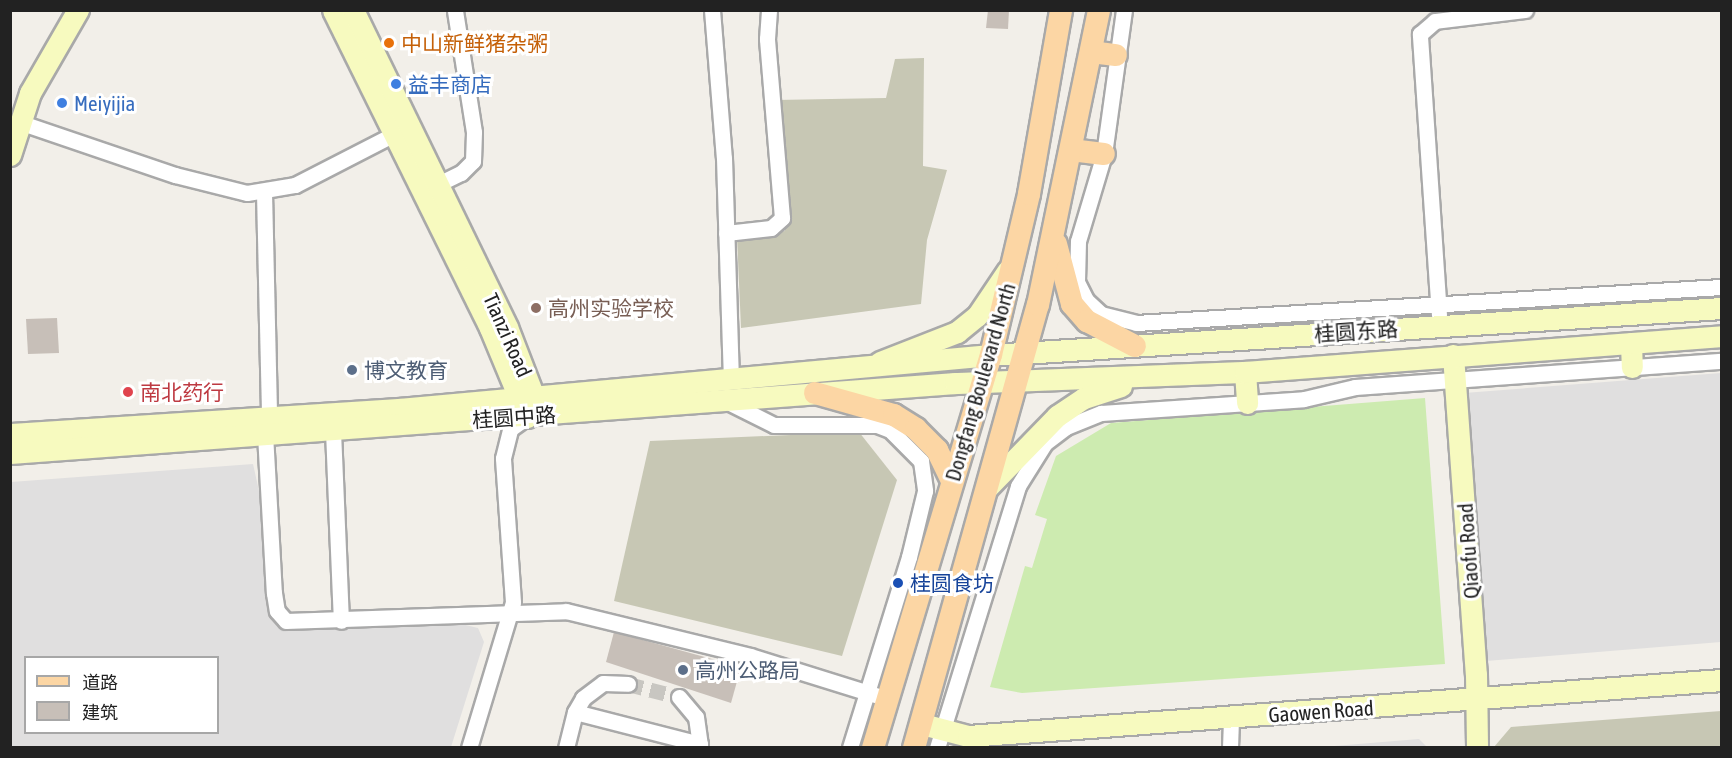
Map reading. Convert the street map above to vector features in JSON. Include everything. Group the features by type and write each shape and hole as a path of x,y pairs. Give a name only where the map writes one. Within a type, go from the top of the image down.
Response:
{"main road":[{"path":"14,138 30,93 78,10"},
{"name":"Tianzi Road","path":"333,10 402,131 430,188 507,327 526,404"},
{"name":"Tianzi Road","path":"352,10 402,131"},
{"name":"Dongfang Boulevard North","path":"873,747 991,355 1013,262 1062,10"},
{"name":"Dongfang Boulevard North","path":"914,747 934,734 970,550 1024,355 1054,233 1099,10"},
{"path":"1091,52 1116,55"},
{"path":"1071,150 1104,154"},
{"path":"1054,233 1058,261 1072,304 1087,321 1135,346"},
{"path":"868,369 957,332 977,316 1013,262"},
{"name":"桂圆东路","path":"991,355 1024,355 1135,346 1439,315 1628,304 1722,308"},
{"name":"桂圆东路","path":"1017,381 1245,372 1722,336"},
{"path":"1631,343 1632,367"},
{"name":"桂圆中路","path":"10,434 267,425 333,431 526,404 731,380 868,369 991,355"},
{"name":"Qiaofu Road","path":"1453,355 1476,700 1477,747"},
{"path":"1245,372 1247,403"},
{"path":"988,487 1057,416 1084,398 1149,377"},
{"name":"桂圆中路","path":"10,453 267,425 526,404 728,402 815,393 1017,381"},
{"path":"815,393 894,415 916,429 937,450 952,481"},
{"path":"935,539 970,550"},
{"name":"Gaowen Road","path":"934,734 968,735 1231,718 1722,680"}],"street":[{"path":"430,188 473,160 474,132 455,10"},
{"path":"712,10 726,233 731,380"},
{"path":"726,233 771,228 782,218 767,39 769,10"},
{"path":"1124,10 1104,154 1078,241 1077,282 1086,300 1101,314 1136,323 1439,315 1420,34 1435,21 1525,10"},
{"path":"14,138 248,193 295,185 402,131"},
{"path":"264,192 267,425 277,611 292,622 566,611 600,616 750,657 865,695 888,699"},
{"path":"1628,304 1722,287"},
{"path":"934,734 1018,486 1046,443 1066,427 1101,413 1304,399 1355,387 1722,361"},
{"path":"728,402 774,425 877,425 890,430 921,461 925,491 850,747"},
{"path":"469,747 513,593 503,458 510,429 526,404"},
{"path":"333,431 341,621"},
{"path":"566,747 575,712 583,698 603,683 628,684"},
{"path":"575,712 699,746 696,717 679,697"},
{"path":"1230,747 1231,718"}],"shaded area":[{"path":"924,58 923,166 947,170 927,240 921,304 741,328 737,237 785,231 776,100 886,98 895,59"},
{"path":"1721,373 1721,642 1486,661 1464,393"},
{"path":"859,432 897,480 842,656 614,601 650,441"},
{"path":"253,464 264,513 267,600 284,631 449,621 478,628 484,642 451,747 11,748 11,482"},
{"path":"1721,711 1721,747 1494,747 1511,727"},
{"path":"1419,739 1427,747 1322,747"}],"green space":[{"path":"1425,398 1445,664 1022,693 990,687 1025,566 1032,568 1047,519 1035,515 1056,456 1111,423"}],"building":[{"path":"988,10 1009,10 1008,29 986,28"},
{"path":"57,318 59,353 28,354 26,319"},
{"name":"高州公路局","path":"614,632 741,667 731,703 606,662"}],"tunnel":[{"path":"628,684 679,697"}],"place":[{"name":"中山新鲜猪杂粥","path":"389,43"},
{"name":"益丰商店","path":"396,84"},
{"name":"Meiyijia","path":"62,103"},
{"name":"高州实验学校","path":"536,308"},
{"name":"博文教育","path":"352,370"},
{"name":"南北药行","path":"128,392"},
{"name":"桂圆食坊","path":"898,583"},
{"name":"高州公路局","path":"683,670"}]}
